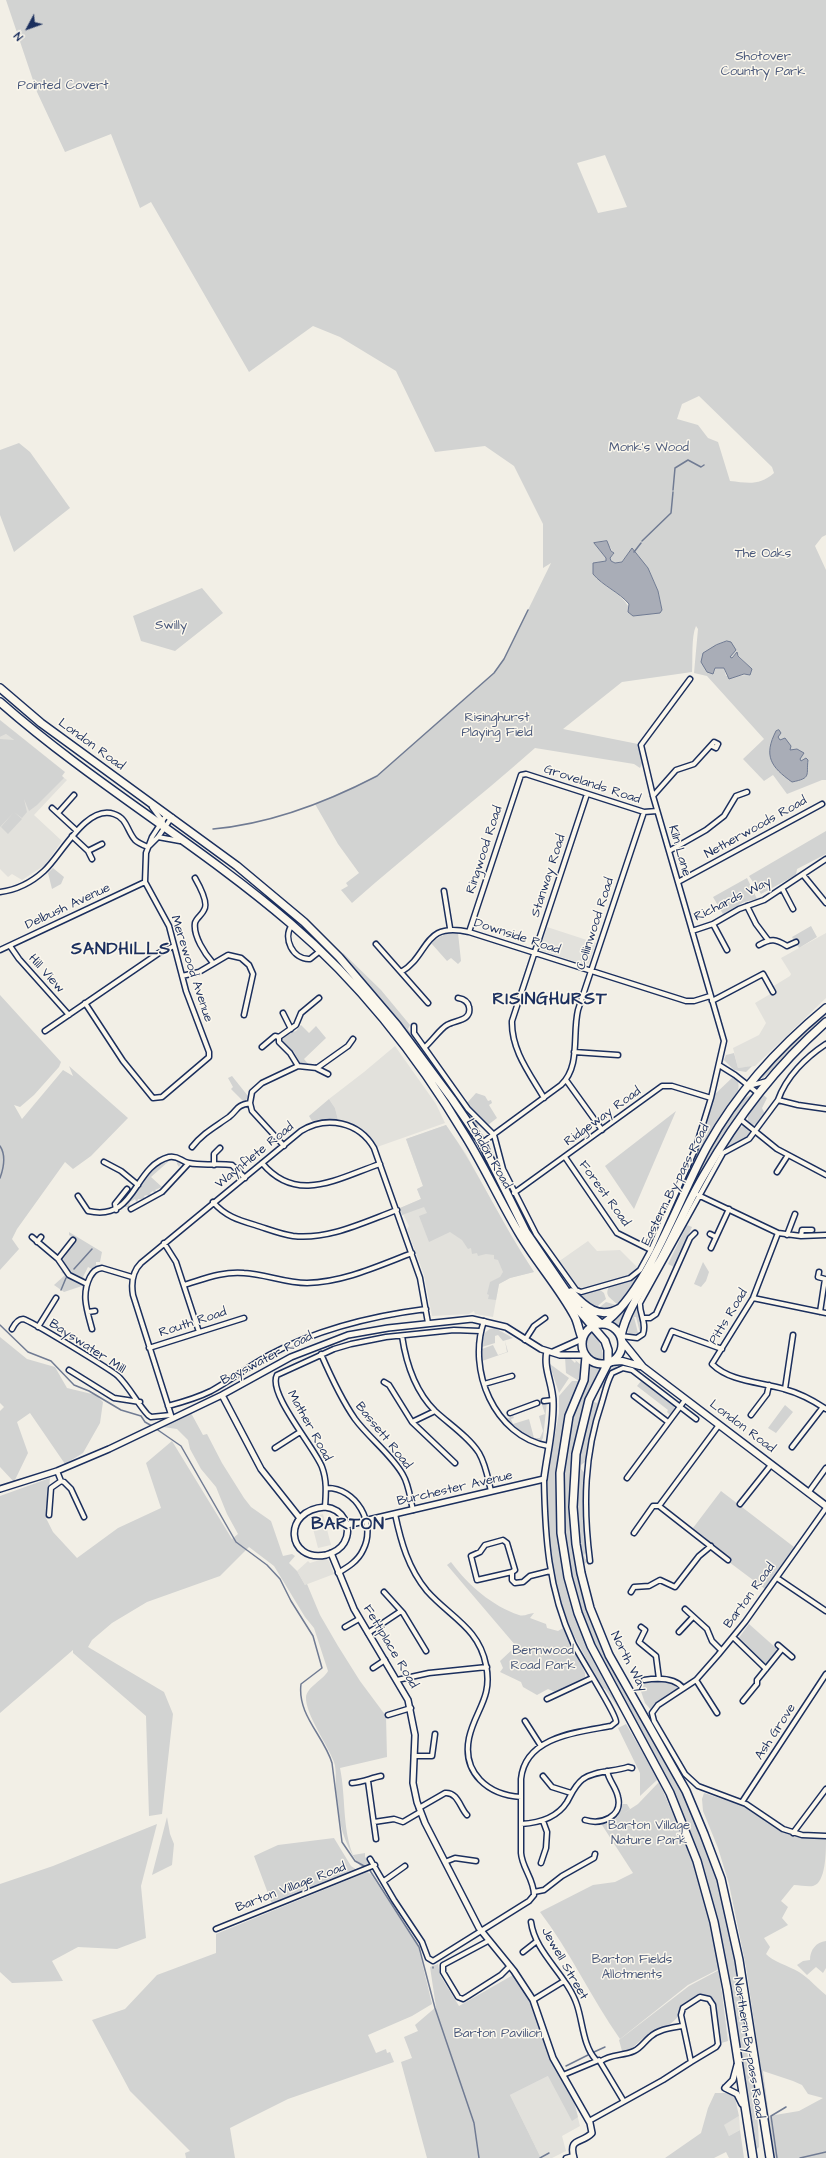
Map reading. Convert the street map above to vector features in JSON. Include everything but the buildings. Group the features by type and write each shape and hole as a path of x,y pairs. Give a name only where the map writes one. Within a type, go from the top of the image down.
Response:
{"highway":[{"name":"London Road","path":"0,688 41,723 145,799 170,815 237,866 304,922 362,989 397,1025 426,1063 482,1143 526,1232 559,1279 575,1296 592,1326 602,1337 607,1346 609,1363"},
{"name":"London Road","path":"0,702 60,752 247,888 292,925 362,989 445,1104 467,1139 522,1238 574,1315 582,1338 582,1350 585,1356"},
{"name":"Eastern By-pass Road","path":"602,1324 618,1313 625,1304 660,1244 708,1144 748,1086 787,1043 826,1008"},
{"name":"Eastern By-pass Road","path":"609,1363 619,1354 621,1338 630,1310 662,1258 695,1191 739,1119 770,1080 797,1050 826,1022"},
{"path":"575,1296 590,1310 598,1313 610,1312 625,1304"},
{"path":"575,1296 583,1308 602,1324 613,1328 621,1338"},
{"path":"582,1338 592,1326 602,1324"},
{"path":"585,1356 595,1363 609,1363"},
{"name":"North Way","path":"585,1356 584,1380 569,1416 560,1473 561,1532 568,1577 578,1613 594,1654 657,1766 682,1820 704,1884 719,1943"},
{"name":"North Way","path":"609,1363 589,1400 576,1454 573,1507 576,1544 581,1573 590,1608 609,1655 674,1767 702,1827 721,1879 739,1960"},
{"name":"Northern By-pass Road","path":"719,1943 753,2158"},
{"name":"Northern By-pass Road","path":"739,1960 770,2158"}],"main road":[{"name":"London Road","path":"621,1338 643,1367 826,1507"},
{"name":"London Road","path":"609,1363 626,1361 643,1367"}],"street":[{"name":"Kiln Lane","path":"690,679 641,745 657,811 724,1041 720,1065"},
{"path":"653,796 676,770 694,764 709,747 712,746"},
{"name":"Grovelands Road","path":"521,775 526,774 644,812 657,811"},
{"name":"Ringwood Road","path":"469,932 521,775"},
{"path":"669,851 706,830 724,816 736,796 747,792"},
{"name":"Stanway Road","path":"544,1098 516,1050 512,1033 514,1012 587,794"},
{"path":"58,813 74,795"},
{"path":"145,799 162,825"},
{"name":"Netherwoods Road","path":"678,882 822,804"},
{"path":"52,808 77,831"},
{"name":"Collinwood Road","path":"566,1080 571,1071 576,1019 644,812"},
{"path":"0,892 23,885 39,875 54,861 72,836 98,814 111,813 124,821 136,841 148,847"},
{"name":"Merewood Avenue","path":"85,1004 143,1087 153,1098 159,1098 210,1055 195,1018 169,926 145,882 144,858 148,847 170,815"},
{"name":"Merewood Avenue","path":"148,847 158,837 162,825 170,815"},
{"path":"72,836 88,851 92,859"},
{"path":"158,837 185,843"},
{"path":"88,851 102,844"},
{"name":"Richards Way","path":"692,931 713,924 747,906 764,900 804,876 810,868 826,859"},
{"path":"804,876 826,903"},
{"path":"195,878 206,905 205,910 196,921 195,928 201,944 213,963"},
{"name":"Delbush Avenue","path":"0,950 145,882"},
{"path":"782,888 793,909"},
{"path":"401,972 414,961 434,935 450,928 444,891"},
{"path":"747,906 756,924 768,940"},
{"path":"713,924 728,950"},
{"path":"292,925 287,932 288,938 291,947 298,955 310,959 320,951"},
{"name":"Downside Road","path":"450,928 469,932 686,1001 711,998 763,974 773,992"},
{"path":"760,945 768,940 777,939 787,946 796,942"},
{"path":"376,944 428,1003"},
{"name":"Hill View","path":"10,946 19,959 69,1014"},
{"path":"45,1031 160,953 174,946"},
{"path":"182,976 199,972 224,957 232,955 241,958 249,965 253,978 244,1015"},
{"path":"262,1047 275,1036 279,1037 298,1022 302,1012 319,998"},
{"path":"425,1047 447,1025 462,1021 467,1017 470,1009 469,1005 464,999 458,998"},
{"path":"240,1001 246,1003"},
{"path":"283,1013 291,1028"},
{"name":"London Road","path":"414,1026 414,1033 468,1109 494,1135 503,1169 514,1193 536,1234 575,1296"},
{"path":"279,1037 279,1042 290,1053 298,1066"},
{"path":"315,1068 348,1046 353,1039"},
{"path":"621,1338 640,1336 644,1329 644,1318 640,1308 640,1303 667,1257 698,1195 723,1153 745,1142 778,1100 795,1072 814,1052 826,1044"},
{"path":"348,1046 352,1051"},
{"path":"574,1052 618,1055"},
{"path":"575,1296 581,1292 630,1278 640,1270 651,1250 695,1150 720,1065 759,1094"},
{"path":"284,1146 253,1112 250,1103 252,1092 258,1085 298,1066 315,1068 328,1074"},
{"path":"482,1143 566,1080 602,1130"},
{"path":"748,1086 770,1080"},
{"name":"Ridgeway Road","path":"514,1193 662,1086 672,1086 711,1098"},
{"path":"778,1100 798,1105 826,1109"},
{"path":"192,1147 201,1136 231,1115 238,1106 250,1103"},
{"path":"739,1119 788,1155 826,1176"},
{"name":"Waynflete Road","path":"132,1277 137,1266 301,1131 313,1125 325,1122 339,1123 355,1129 365,1136 374,1148 420,1278 428,1323"},
{"path":"214,1165 214,1154 220,1148"},
{"path":"777,1172 788,1155"},
{"path":"78,1196 88,1210 103,1213 116,1210 155,1165 168,1158 178,1157 188,1164 232,1165 245,1178"},
{"name":"Forest Road","path":"565,1157 617,1233 651,1250"},
{"path":"104,1162 121,1171 138,1186"},
{"path":"262,1163 282,1180 296,1186 322,1184 380,1164"},
{"path":"133,1207 162,1192 188,1164"},
{"path":"116,1210 114,1204 127,1189"},
{"path":"698,1195 778,1233 801,1236 826,1235"},
{"path":"213,1202 222,1213 233,1218 278,1233 302,1236 335,1232 397,1210"},
{"path":"711,1248 729,1209"},
{"path":"787,1235 795,1214"},
{"path":"801,1236 802,1230 812,1230"},
{"path":"644,1318 650,1318 656,1314 690,1238 696,1233"},
{"name":"Pitts Road","path":"769,1385 726,1374 712,1364 753,1298 778,1233"},
{"path":"710,1234 716,1237"},
{"path":"32,1237 58,1258 69,1275 87,1284"},
{"path":"37,1242 41,1237"},
{"path":"58,1258 74,1240"},
{"path":"164,1243 175,1258 199,1332"},
{"path":"184,1285 216,1275 236,1272 293,1282 324,1281 347,1277 412,1253"},
{"path":"92,1329 85,1297 87,1284 93,1273 98,1268 132,1277 133,1296 171,1417"},
{"path":"819,1272 818,1277 826,1279 820,1312"},
{"name":"Bayswater Mill","path":"38,1327 56,1298"},
{"path":"753,1298 826,1313"},
{"name":"Bayswater Road","path":"168,1406 197,1398 268,1355 297,1341 327,1330 368,1318 426,1309"},
{"path":"88,1312 95,1310"},
{"name":"Routh Road","path":"149,1348 244,1318"},
{"path":"525,1340 534,1326 544,1318"},
{"name":"Bayswater Mill","path":"12,1329 20,1320 23,1319 38,1327 114,1373 140,1402 146,1413 151,1417 171,1417"},
{"name":"Bayswater Road","path":"0,1490 57,1471 162,1423 171,1417 222,1395 285,1360 333,1340 364,1331 463,1319 484,1321 506,1327 525,1340 547,1351 560,1354 585,1356"},
{"path":"484,1321 480,1331 479,1362 484,1384 496,1410 512,1430 529,1441 548,1446"},
{"name":"Bayswater Road","path":"275,1380 280,1373 321,1354 351,1344 463,1329 480,1331"},
{"path":"664,1349 672,1331 722,1349"},
{"path":"785,1389 793,1335"},
{"path":"402,1336 410,1371 421,1392 435,1411 479,1454 485,1466 491,1492"},
{"path":"554,1352 582,1338"},
{"path":"370,1859 394,1900 422,1942 431,1960 481,1932 529,1901 534,1892 522,1860 521,1796 523,1768 527,1760 542,1746 560,1737 611,1726 616,1722 614,1713 592,1678 564,1622 550,1571 544,1526 544,1479 553,1400 551,1381 545,1365 547,1351"},
{"name":"Bassett Road","path":"321,1354 339,1394 353,1415 370,1438 401,1471 408,1486 413,1510"},
{"name":"London Road","path":"590,1561 585,1515 585,1480 589,1450 597,1416 612,1373 623,1368 632,1370 696,1419"},
{"path":"69,1370 114,1398 140,1402"},
{"path":"484,1384 512,1376"},
{"name":"Mather Road","path":"275,1380 275,1384 282,1400 320,1463 326,1488 325,1507"},
{"path":"384,1382 389,1385 412,1422 455,1463"},
{"path":"751,1415 767,1394 769,1385 785,1389 824,1408 792,1447"},
{"path":"222,1395 261,1469 299,1517"},
{"path":"634,1396 668,1422"},
{"path":"544,1401 553,1400"},
{"path":"627,1478 679,1406 685,1400"},
{"path":"510,1413 537,1403"},
{"path":"412,1422 435,1411"},
{"path":"659,1506 719,1426"},
{"path":"275,1448 300,1432"},
{"path":"740,1504 771,1465"},
{"path":"808,1493 826,1468"},
{"path":"57,1471 61,1481 71,1489 84,1517"},
{"name":"Burchester Avenue","path":"347,1525 544,1479"},
{"path":"49,1515 51,1488 61,1481"},
{"path":"326,1488 338,1489 351,1497 362,1510 366,1521 367,1537 363,1550 356,1560 338,1573"},
{"path":"634,1533 653,1506 659,1506 728,1560"},
{"path":"325,1507 337,1511 347,1525 344,1542 338,1550 331,1553 315,1556 302,1550 297,1543 294,1533 299,1517 311,1509 325,1507"},
{"name":"Barton Road","path":"742,1802 705,1789 692,1781 685,1774 654,1721 652,1711 658,1705 696,1680 733,1637 826,1507"},
{"path":"395,1514 406,1556 418,1579 431,1596 468,1628 480,1648 487,1667 486,1695 469,1738 469,1758 475,1774 486,1786 499,1794 521,1796"},
{"path":"512,1572 478,1580 471,1556 480,1552 485,1545 503,1540 507,1543 515,1570 512,1572 512,1580 518,1584 527,1577 550,1571"},
{"path":"632,1592 632,1585 649,1586 660,1580 675,1587 699,1556 711,1546"},
{"name":"Fettiplace Road","path":"331,1553 338,1573 359,1619 397,1680 411,1708 415,1731 413,1783 420,1810 481,1932 510,1966 533,2000 553,2058 589,2120"},
{"path":"776,1578 826,1611"},
{"path":"384,1592 401,1611 426,1651"},
{"path":"685,1609 692,1617 707,1629 712,1641 721,1650"},
{"path":"368,1633 401,1611"},
{"path":"680,1632 692,1617"},
{"path":"345,1627 359,1619"},
{"path":"641,1627 645,1630 640,1642 656,1656 659,1679"},
{"path":"733,1637 766,1669"},
{"path":"778,1645 792,1657"},
{"path":"743,1701 757,1684 756,1680 782,1649"},
{"path":"372,1668 385,1660"},
{"path":"397,1680 434,1673 487,1667"},
{"name":"Ash Grove","path":"742,1802 826,1674"},
{"path":"547,1699 592,1678"},
{"path":"644,1680 659,1679 676,1682 683,1688"},
{"path":"696,1680 717,1713"},
{"path":"388,1715 411,1708"},
{"path":"525,1721 542,1746"},
{"path":"414,1756 432,1756 435,1734"},
{"path":"521,1824 543,1821 562,1808 584,1778 607,1771 628,1767 632,1768"},
{"path":"585,1820 592,1824 606,1821 618,1808 619,1798 610,1782 607,1771"},
{"path":"352,1783 368,1781 371,1778 381,1776"},
{"path":"543,1776 552,1787 571,1794"},
{"path":"368,1781 376,1839"},
{"path":"793,1833 826,1789"},
{"path":"374,1822 394,1819 403,1822 445,1793 454,1795 467,1815"},
{"path":"742,1802 761,1813 774,1824 793,1833 826,1836"},
{"path":"541,1863 546,1848 547,1832 543,1821"},
{"path":"534,1892 544,1890 562,1876 596,1857"},
{"path":"445,1862 455,1858 476,1861"},
{"name":"Barton Village Road","path":"216,1929 373,1866"},
{"path":"384,1881 395,1874 403,1866"},
{"name":"Jewell Street","path":"531,1922 533,1934 564,1981 577,2005 584,2034 596,2060"},
{"path":"488,1941 443,1965 443,1972 458,1997 463,1999 501,1975 510,1966"},
{"path":"523,1952 537,1941"},
{"path":"533,2000 564,1981"},
{"path":"566,2158 574,2157 572,2150 574,2144 588,2137 592,2132 589,2120 623,2100 662,2080 716,2047 718,2044 713,2005 709,1999 700,1997 684,2008 681,2015 682,2026 691,2062"},
{"path":"601,2061 607,2056 632,2052 660,2031 682,2026"},
{"path":"738,2056 736,2074 733,2080 725,2088 737,2094 746,2113"},
{"path":"562,2075 596,2060 601,2061 623,2100"}],"shaded area":[{"path":"607,541 611,551 614,553 610,558 611,561 615,563 622,562 632,548 648,568 658,591 662,610 660,613 633,616 628,612 629,604 593,574 593,563 606,561 606,558 594,543"},
{"path":"727,641 731,642 736,650 730,657 732,658 737,652 738,656 752,669 750,675 744,674 729,679 724,668 715,668 713,674 707,672 701,662 703,653 716,645"},
{"path":"779,730 781,733 778,737 780,740 785,738 791,746 790,750 797,749 804,753 800,759 801,761 806,758 808,760 807,775 803,779 792,782 774,766 771,760 770,747 776,731"},
{"path":"6,734 67,780 34,815 62,841 45,865 22,880 12,874 8,877 0,869 0,737"},
{"path":"547,927 596,943 589,963 586,965 542,951 540,947"},
{"path":"826,933 826,998 755,1066 738,1068 733,1048 759,1035 766,1023 755,1003 772,993 772,987 791,974 781,958"},
{"path":"395,1046 436,1104 445,1123 377,1147 360,1128 338,1120 335,1108 329,1099"},
{"path":"446,1125 466,1154 510,1235 534,1272 510,1278 499,1284 493,1317 475,1314 474,1311 469,1314 432,1316 424,1275 407,1229 409,1226 400,1208 421,1199 417,1189 423,1186 406,1139"},
{"path":"588,1241 597,1251 620,1250 639,1269 633,1275 582,1289 578,1288 558,1262"},
{"path":"323,1514 331,1545 318,1548 310,1517"},
{"path":"326,1558 329,1561 334,1574 305,1585 297,1571 308,1561 310,1563"},
{"path":"556,2072 574,2102 580,2126 562,2136 566,2151 552,2158 541,2158 510,2095"},
{"path":"739,2116 740,2130 729,2136 723,2125"}],"green space":[{"path":"6,0 826,0 826,535 822,537 815,546 826,570 826,780 822,780 787,794 773,775 764,781 743,759 764,739 707,676 694,673 698,629 696,626 693,642 692,672 622,682 563,729 638,744 643,762 640,768 634,764 535,748 352,903 341,890 348,886 346,883 359,873 338,844 315,804 377,776 494,673 504,659 551,563 543,568 543,524 514,466 485,446 435,452 396,371 340,337 313,326 249,372 151,202 140,208 111,134 65,152 37,92","holes":["605,155 627,207 598,213 577,163","699,396 772,467 774,473 763,480 753,483 730,481 718,442 708,438 698,425 677,419 682,404","595,544 610,547 614,554 610,558 611,561 615,563 622,562 630,551 638,555 640,560 648,568 658,591 662,610 633,616 621,597 593,574 593,563 606,561 606,558","726,642 730,657 731,658 736,653 752,669 750,675 726,676 724,668 715,668 714,672 707,672 706,667 716,645"]},
{"path":"19,443 30,452 70,508 14,552 0,515 0,450"},
{"name":"Swilly","path":"202,588 223,613 175,651 141,641 133,616"},
{"path":"0,720 65,772 62,776 64,778 29,811 24,799 27,812 22,818 14,812 0,827 0,739 14,740 6,734 0,737"},
{"path":"14,812 22,819 8,834 1,827"},
{"path":"826,831 826,854 797,869 796,875 761,894 749,876"},
{"path":"53,868 64,877 61,884 52,889 48,873"},
{"path":"747,878 757,899 744,902 723,914 713,897"},
{"path":"811,926 817,937 799,948 792,937"},
{"path":"452,932 458,933 461,961 458,964 451,958 447,961 431,943 441,936"},
{"path":"343,953 381,990 410,1025 408,1029 465,1109 479,1125 475,1128 412,1041 344,958"},
{"path":"0,995 61,1062 59,1067 34,1095 20,1107 14,1105 22,1119 63,1070 73,1076 69,1066 128,1118 91,1156 73,1169 65,1162 17,1229 12,1239 19,1249 0,1270"},
{"path":"826,1011 826,1019 760,1081 763,1077 761,1075"},
{"path":"301,1025 309,1033 316,1026 326,1038 304,1059 309,1065 300,1063 294,1052 282,1041 285,1035 296,1031"},
{"path":"734,1053 738,1068 752,1066 746,1072 734,1070 724,1060 726,1055"},
{"path":"232,1076 248,1096 246,1101 244,1102 231,1089 233,1087 228,1078"},
{"path":"734,1076 739,1084 737,1092 727,1108 640,1274 616,1307 613,1309 596,1310 606,1302 616,1305 617,1304 607,1293 609,1287 635,1279 644,1266 668,1218 694,1158 713,1096"},
{"path":"476,1093 485,1096 488,1101 491,1100 492,1103 489,1105 497,1118 488,1125 476,1115 467,1103"},
{"path":"762,1094 767,1098 762,1108 765,1114 758,1124 752,1125 748,1121 748,1115"},
{"path":"751,1095 751,1099 645,1281 630,1302 619,1328 611,1321 626,1307 638,1289 683,1198 711,1146 741,1103"},
{"path":"329,1099 335,1108 338,1120 323,1119 312,1121 309,1116"},
{"path":"676,1111 634,1209 605,1166"},
{"path":"446,1125 469,1161 522,1254 534,1272 510,1278 499,1284 496,1300 488,1299 489,1295 487,1294 490,1282 500,1277 503,1272 498,1260 494,1259 494,1255 486,1254 478,1256 477,1253 472,1254 471,1248 468,1249 462,1240 450,1232 429,1242 419,1216 427,1213 424,1207 402,1215 400,1208 421,1199 417,1189 423,1186 406,1139"},
{"path":"745,1126 750,1133 748,1137 722,1150 702,1184 665,1259 641,1299 638,1307 642,1332 640,1333 636,1317 634,1317 638,1333 635,1336 630,1335 628,1332 632,1314 637,1303 657,1269 712,1164 725,1144 736,1131"},
{"path":"497,1151 499,1162 524,1217 549,1258 535,1239 517,1208 501,1172 496,1153"},
{"path":"177,1158 182,1162 179,1167 177,1161 169,1161 151,1177 162,1187 155,1190 157,1192 155,1194 153,1191 150,1193 152,1196 144,1196 145,1199 138,1199 137,1203 135,1199 130,1202 129,1207 124,1207 134,1190 153,1170 162,1162"},
{"path":"687,1225 692,1227 674,1267 668,1264"},
{"path":"69,1232 102,1252 100,1262 96,1262 96,1266 92,1269 88,1267 83,1277 85,1279 71,1272 64,1263 63,1259 66,1255 65,1254 75,1239 69,1235"},
{"path":"703,1262 709,1272 706,1281 701,1287 694,1284"},
{"path":"63,1271 72,1280 83,1285 83,1290 82,1286 64,1292 54,1285 65,1275 61,1272"},
{"path":"599,1289 604,1293 606,1299 594,1309 577,1294"},
{"path":"495,1328 513,1338 503,1341 498,1335 495,1336 495,1343 482,1347 484,1334 488,1330"},
{"path":"592,1331 600,1344 603,1352 603,1359 596,1358 588,1351 586,1341"},
{"path":"0,1337 27,1359 55,1367 67,1388 96,1395 103,1402 100,1423 83,1453 65,1464 30,1413 17,1422 28,1453 14,1482 0,1467 0,1411 4,1407 0,1403"},
{"path":"505,1341 508,1352 482,1361 482,1349 493,1345 498,1355 507,1352"},
{"path":"565,1357 569,1357 575,1363 576,1361 573,1358 581,1365 581,1375 578,1387 566,1414 558,1461 557,1502 561,1557 564,1571 591,1653 624,1716 605,1689 601,1687 569,1626 556,1587 547,1535 546,1484 559,1413 559,1396 572,1381 579,1381 566,1373"},
{"path":"550,1364 569,1378 559,1393 550,1366"},
{"path":"588,1365 601,1368 591,1386 579,1426 571,1475 570,1504 571,1532 582,1588 601,1643 613,1669 685,1796 709,1856 721,1895 737,1976 755,2098 759,2147 757,2149 755,2147 742,2069 695,1849 600,1660 585,1626 574,1589 567,1555 563,1514 563,1474 572,1420 586,1385"},
{"path":"617,1365 617,1367 610,1373 604,1388 599,1388 594,1402 597,1403 603,1391 594,1418 585,1462 581,1465 581,1469 584,1472 583,1499 587,1551 584,1555 585,1559 589,1560 582,1566 575,1515 575,1493 584,1430 597,1388 606,1374"},
{"path":"641,1381 674,1406 674,1409 670,1415 667,1412 668,1410 637,1386"},
{"path":"547,1402 543,1438 541,1441 528,1437 506,1419 513,1416 514,1418 511,1419 513,1424 529,1419 534,1438 540,1438 543,1431 539,1416 545,1414 542,1405"},
{"path":"785,1405 793,1412 776,1433 768,1428"},
{"path":"191,1413 203,1435 207,1434 222,1463 244,1498 251,1507 271,1521 283,1556 292,1554 295,1556 289,1563 297,1571 305,1585 307,1584 320,1615 338,1646 360,1681 386,1716 387,1757 340,1768 347,1834 353,1855 365,1853 365,1857 372,1864 363,1869 356,1861 351,1852 343,1833 338,1813 334,1762 313,1721 307,1704 307,1693 328,1671 314,1628 305,1617 274,1566 249,1547 220,1576 147,1602 112,1623 92,1640 88,1647 164,1692 173,1714 162,1814 149,1816 146,1716 73,1653 73,1650 0,1713 0,1496 50,1478 46,1518 53,1532 77,1558 118,1528 161,1508 146,1463 172,1441 232,1539 238,1534 227,1514 216,1487 201,1469 190,1449 188,1440 177,1429 163,1427"},
{"path":"721,1491 794,1547 765,1589 729,1562 732,1559 693,1528"},
{"name":"Bernwood Road Park","path":"451,1562 473,1587 499,1606 521,1615 534,1613 530,1618 546,1624 547,1628 558,1631 563,1628 585,1673 585,1677 555,1692 548,1689 537,1695 523,1687 521,1682 500,1672 503,1668 500,1661 516,1646 447,1565"},
{"path":"749,1624 776,1648 777,1651 766,1664 756,1657 738,1639"},
{"path":"643,1679 644,1683 657,1682 675,1684 678,1688 651,1710 645,1703 638,1683 638,1681"},
{"path":"626,1724 658,1779 640,1796 640,1773 618,1728"},
{"path":"659,1782 686,1844 689,1843 694,1857 695,1872 708,1905 720,1965 719,1969 688,1985 620,2039 551,1927 540,1912 593,1885 615,1882 633,1873 602,1825 619,1812 621,1804 627,1804 630,1809 621,1815 638,1804"},
{"path":"704,1793 747,1807 773,1825 791,1834 803,1837 826,1838 826,1851 821,1879 813,1886 794,1885 781,1901 788,1907 782,1918 788,1925 764,1938 770,1947 766,1954 769,1957 803,1974 826,1995 826,2158 774,2158 746,1967 729,1884 718,1848 703,1811 702,1799","holes":["763,2071 802,2085 808,2094 823,2098 799,2111 769,2116"]},
{"path":"167,1817 170,1834 174,1844 172,1865 152,1875"},
{"path":"157,1824 141,1886 146,1938 117,1949 78,1947 52,1961 63,1981 12,1983 0,1972 0,1884 53,1866"},
{"path":"334,1838 351,1866 357,1870 272,1904 254,1856 278,1845"},
{"path":"367,1872 371,1874 418,1946 432,2004 412,2016 368,2035 376,2053 386,2049 387,2053 390,2052 394,2062 288,2099 230,2128 235,2158 186,2158 185,2153 190,2151 130,2091 92,2020 125,2009 157,1975 216,1953 216,1934"},
{"path":"826,1941 826,1968 823,1973 816,1967 807,1975 797,1965 803,1961 810,1960 814,1947 819,1943"},
{"name":"Barton Pavilion","path":"438,1964 440,1975 459,2006 513,1975 534,2009 549,2058 574,2102 578,2117 572,2121 548,2076 510,2095 541,2158 427,2158 401,2062 412,2058 404,2037 418,2031 415,2025 436,2007 430,1967"},
{"path":"719,1970 728,2041 718,2044 713,2005 709,1999 702,1999 691,2003 673,2022 667,2026 648,2035 629,2050 622,2051 619,2040 689,1986"},
{"path":"715,2093 728,2093 735,2098 739,2116 724,2125 729,2136 740,2130 744,2158 729,2158 726,2152 714,2158 665,2158 701,2133 708,2108"}],"waterway":[{"path":"673,490 675,468 688,460 701,467 704,465"},
{"path":"642,541 671,513 673,492"},
{"path":"634,552 641,543"},
{"path":"213,829 276,817 338,795 377,776 494,673 504,659 528,610"},
{"path":"0,1146 4,1161 0,1178"},
{"path":"74,1269 92,1249"},
{"path":"61,1290 66,1278"},
{"path":"0,1325 28,1352 51,1361 74,1385 89,1391 121,1410 141,1416 145,1422 152,1426"},
{"path":"155,1428 181,1446 236,1542 267,1565 280,1579 291,1601 313,1636 322,1668 301,1684 303,1706 332,1763 342,1842 355,1861 366,1867"},
{"path":"369,1869 419,1947 435,2008 474,2123 479,2158"},
{"path":"594,2052 605,2047"},
{"path":"566,2066 588,2055"},
{"path":"777,2158 771,2116 786,2107"},
{"path":"800,2158 826,2152"},
{"path":"540,2158 549,2153"}],"district":[{"name":"SANDHILLS","path":"121,950"},
{"name":"RISINGHURST","path":"550,1000"},
{"name":"BARTON","path":"348,1525"}],"park label":[{"name":"Shotover Country Park","path":"763,64"},
{"name":"Pointed Covert","path":"63,86"},
{"name":"Monk's Wood","path":"649,448"},
{"name":"The Oaks","path":"763,554"},
{"name":"Risinghurst Playing Field","path":"497,726"},
{"name":"Barton Village Nature Park","path":"649,1834"},
{"name":"Barton Fields Allotments","path":"632,1968"}]}
